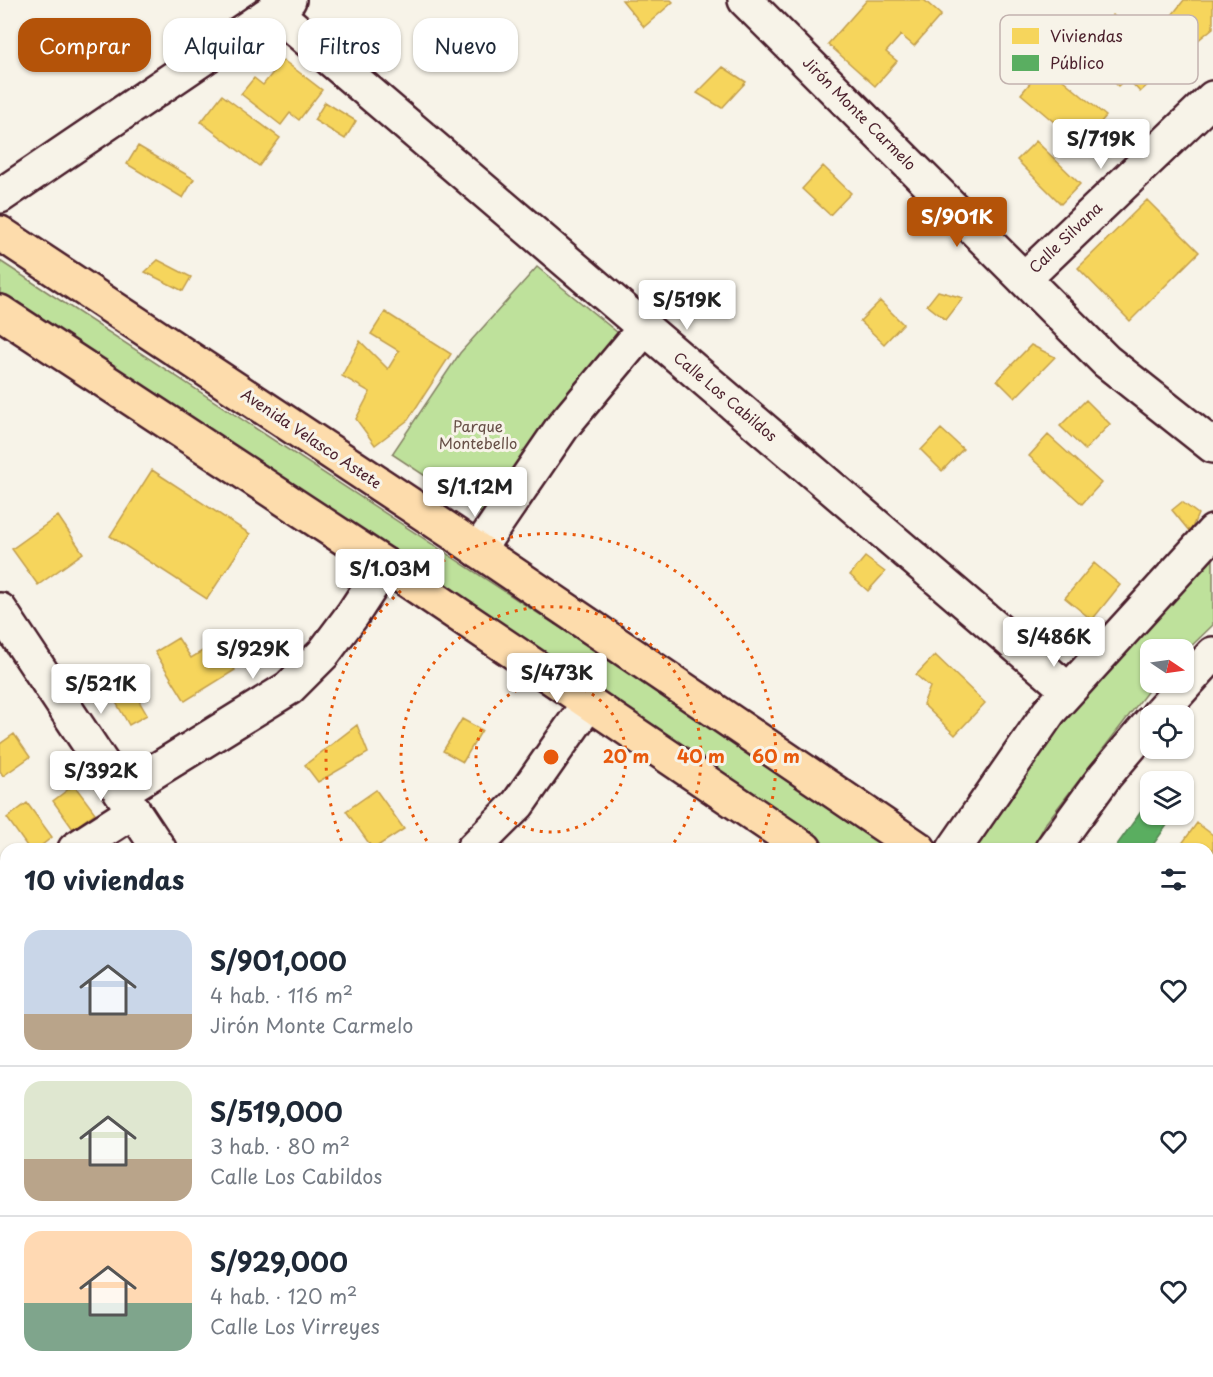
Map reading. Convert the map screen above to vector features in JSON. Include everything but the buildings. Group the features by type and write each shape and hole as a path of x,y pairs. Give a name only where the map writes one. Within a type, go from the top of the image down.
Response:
{"main road":[{"name":"Avenida Velasco Astete","path":"0,233 478,550 910,843"},
{"path":"0,312 385,565 796,843"}],"street":[{"name":"Jirón Monte Carmelo","path":"750,1 1106,361 1213,446"},
{"path":"0,196 281,5"},
{"name":"Calle Los Cabildos","path":"281,5 644,328 1068,690"},
{"name":"Calle Silvana","path":"1024,279 1213,98"},
{"path":"478,550 563,426 644,328"},
{"path":"958,843 1049,711 1213,532"},
{"path":"82,843 127,801 289,688 322,654 353,614 385,565"},
{"path":"0,610 155,843"},
{"path":"1167,705 1213,654"},
{"path":"479,843 518,804 588,704"},
{"path":"1056,843 1105,776 1140,735"}],"green space":[{"path":"0,261 889,843 819,843 0,297"},
{"name":"Parque Montebello","path":"537,267 629,342 495,522 392,454 460,353"},
{"path":"1213,559 1213,625 1194,643 1194,639 1140,639 1140,693 1146,693 1046,823 1035,843 972,843 1076,703"}]}
